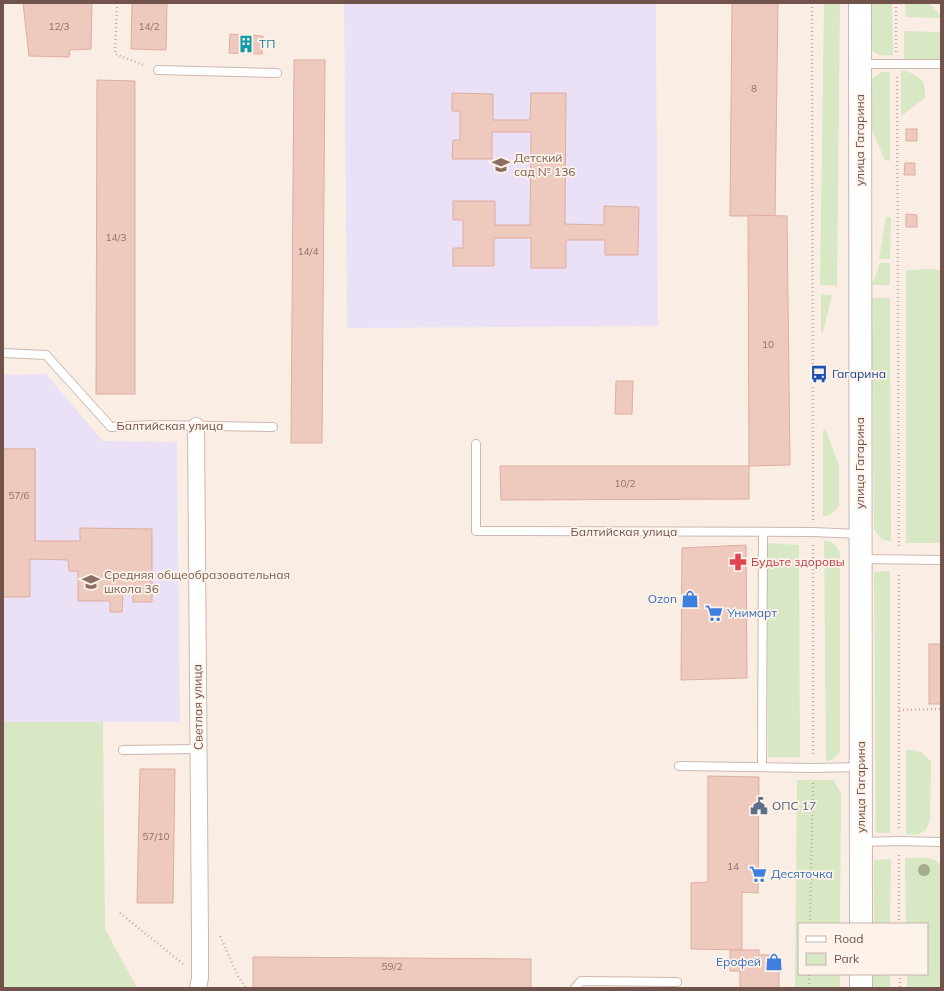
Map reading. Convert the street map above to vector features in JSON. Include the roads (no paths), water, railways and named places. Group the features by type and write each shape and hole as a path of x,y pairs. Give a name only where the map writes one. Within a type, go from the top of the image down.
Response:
{"street":[{"name":"улица Гагарина","path":"860,3 861,923"},
{"name":"Светлая улица","path":"196,426 199,750 199,983"},
{"path":"861,975 861,988"}],"lane":[{"path":"860,64 941,64"},
{"path":"158,70 277,74"},
{"name":"Балтийская улица","path":"3,352 46,354 111,427 273,427"},
{"name":"Балтийская улица","path":"476,444 476,531 813,532 860,534"},
{"path":"762,532 762,767"},
{"path":"860,559 941,560"},
{"path":"123,750 199,750"},
{"path":"679,766 813,768 861,767"},
{"path":"861,842 941,842"},
{"path":"575,988 581,981 678,982"}],"place":[{"name":"ТП","path":"246,44"},
{"name":"Детский сад № 136","path":"501,165"},
{"name":"Гагарина","path":"819,374"},
{"name":"Будьте здоровы","path":"738,562"},
{"name":"Средняя общеобразовательная школа 36","path":"91,582"},
{"name":"Ozon","path":"690,599"},
{"name":"Унимарт","path":"714,613"},
{"name":"ОПС 17","path":"759,806"},
{"name":"Десяточка","path":"758,874"},
{"name":"Ерофей","path":"774,962"}]}
